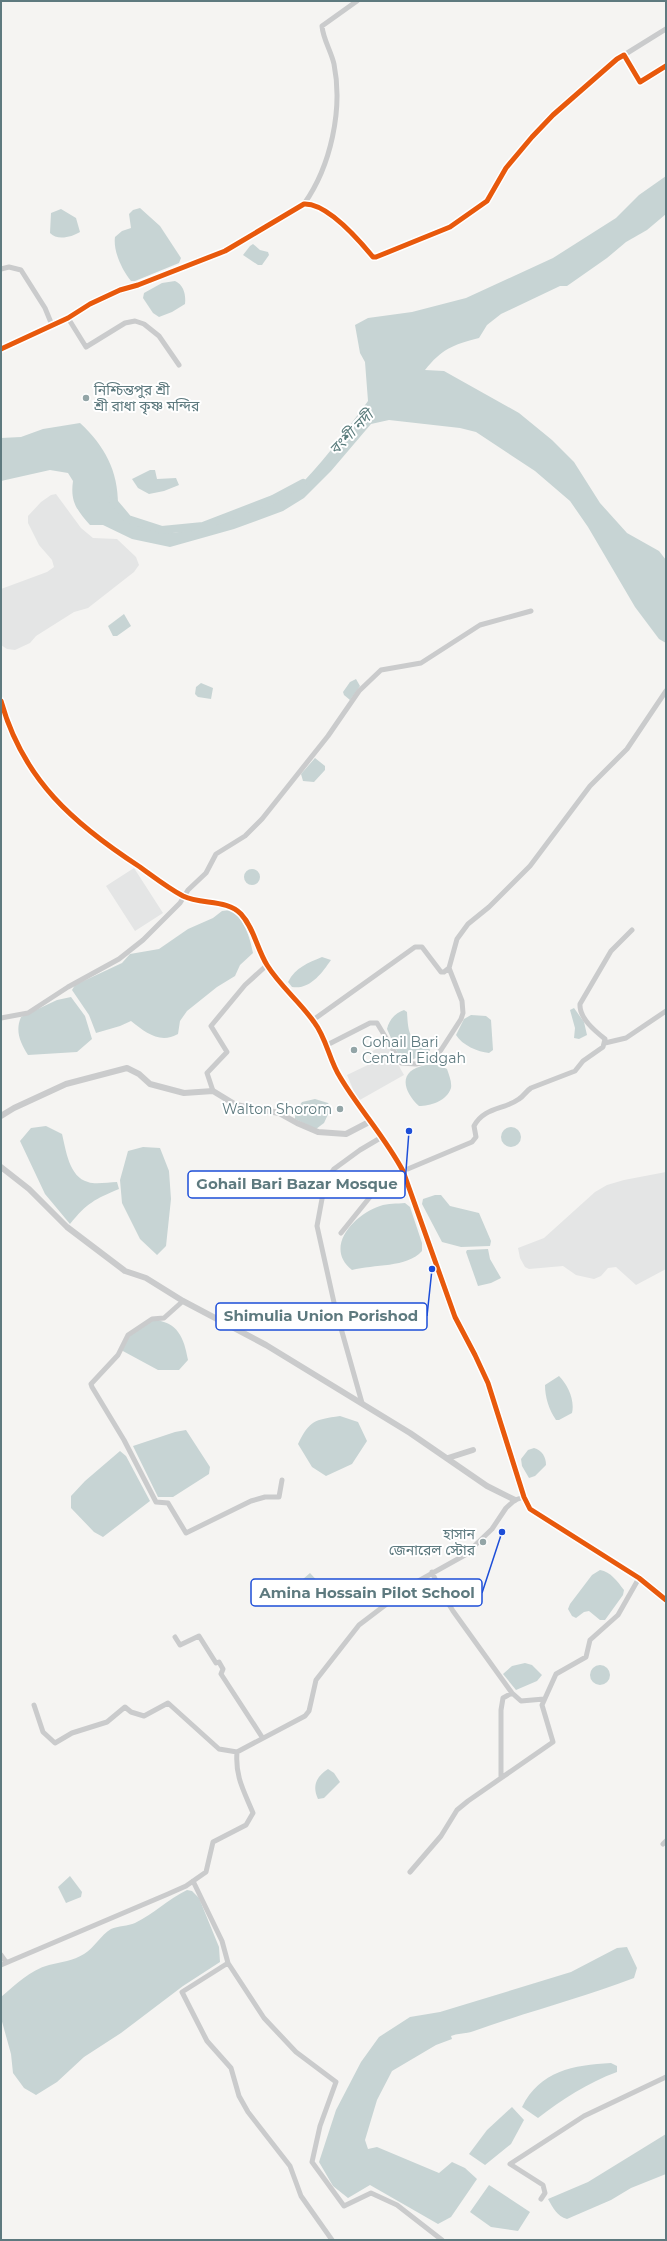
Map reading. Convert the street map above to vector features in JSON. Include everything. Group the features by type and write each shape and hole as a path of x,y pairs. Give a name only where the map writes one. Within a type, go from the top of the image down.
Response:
{"street":[{"path":"1,349 68,318 90,304 120,290 195,264 226,251 304,204 310,196 330,150 338,102 334,64 322,26 358,1"},
{"path":"304,204 316,207 333,216 372,257 376,257 450,227 487,201 506,168 532,137 601,72 624,55 666,29"},
{"path":"624,55 640,82 666,66"},
{"path":"1,269 9,267 21,270 45,308 52,325"},
{"path":"68,318 86,348 125,323 135,321 144,324 159,336 179,365"},
{"path":"1,1018 28,1013 68,987 119,959 147,935 206,873 216,854 245,836 262,819 328,736 359,691 381,670 422,663 475,628 531,612"},
{"path":"313,1020 415,947 422,947 440,972 444,972 449,968 457,939 462,932 530,866 590,786 627,749 666,690"},
{"path":"1,701 9,725 25,759 39,781 57,802 94,836 184,896 202,902 234,908 246,920 267,965 321,1031 338,1075 382,1137 403,1170 454,1317 475,1355 488,1384 524,1497 530,1509 639,1578 666,1600"},
{"path":"606,1042 605,1039 589,1024 580,1009 580,1004 611,951 632,930"},
{"path":"213,1091 207,1073 227,1052 211,1026 245,985 267,965"},
{"path":"327,1045 370,1023 377,1023 401,1063 416,1064 430,1061 452,1036 463,1012 462,1001 449,968"},
{"path":"403,1170 472,1142 476,1137 474,1126 484,1114 520,1098 531,1088 575,1071 583,1061 593,1056 606,1042 626,1038 645,1027 666,1011"},
{"path":"1,1116 14,1108 66,1084 127,1068 139,1074 150,1084 176,1092 213,1091 236,1105 279,1113 318,1132 346,1134 371,1121"},
{"path":"362,1403 335,1307 317,1226 324,1188 334,1169 360,1150 382,1137"},
{"path":"1,1167 29,1189 67,1227 125,1271 146,1278 183,1301 266,1345 362,1403 448,1458 487,1486 515,1500"},
{"path":"341,1233 374,1192 382,1188 407,1184"},
{"path":"183,1301 164,1318 152,1319 128,1335 118,1355 92,1384 92,1387 124,1440 156,1502 168,1503 186,1533 251,1501 265,1497 279,1497 282,1480"},
{"path":"448,1458 473,1450"},
{"path":"34,1705 43,1732 55,1743 72,1733 107,1722 125,1707 131,1712 144,1716 168,1703 197,1727 219,1749 237,1752 262,1737 305,1716 309,1711 316,1680 359,1625 412,1584 465,1555 492,1529 506,1508 515,1500 524,1497"},
{"path":"432,1572 440,1590 453,1611 512,1693 521,1701 544,1699"},
{"path":"410,1872 441,1836 457,1810 553,1742 543,1714 542,1705 556,1674 586,1657 590,1640 618,1615 639,1578"},
{"path":"175,1637 180,1645 198,1636 216,1663 219,1662 223,1669 220,1674 262,1737"},
{"path":"501,1778 501,1710 504,1698 512,1693"},
{"path":"1,1965 145,1904 193,1881 206,1872 213,1842 246,1825 253,1813 236,1768 237,1752"},
{"path":"193,1881 222,1941 228,1963 264,2018 296,2052 336,2082 320,2126 312,2162 334,2194 344,2206 371,2193 398,2205 442,2240"},
{"path":"1,1955 6,1962"},
{"path":"228,1963 182,1992 207,2041 230,2068 239,2096 248,2112 290,2166 302,2196 332,2240"},
{"path":"541,2199 545,2193 543,2185 510,2164 584,2116 666,2077"}],"shaded area":[{"path":"56,494 81,528 93,538 117,539 136,557 139,565 134,572 88,608 74,612 36,636 30,643 15,650 7,649 1,645 1,589 47,572 54,567 52,560 39,545 28,523 28,516 41,502 51,495"},
{"path":"134,868 163,913 135,931 106,886"},
{"path":"386,1043 404,1075 358,1101 347,1075 374,1062 371,1052"},
{"path":"666,1172 666,1269 636,1285 616,1267 608,1268 601,1276 594,1279 576,1275 563,1266 529,1269 525,1267 520,1258 518,1248 544,1238 595,1192 607,1185 624,1180"}],"water":[{"path":"666,176 666,214 647,230 626,242 607,258 567,286 560,286 501,314 487,325 479,338 462,343 442,352 425,370 444,371 519,413 552,440 574,462 600,503 627,533 659,551 666,560 666,643 659,639 635,607 588,527 570,501 535,471 476,432 460,428 389,420 371,424 331,471 304,498 283,511 234,529 170,547 132,539 103,525 90,525 78,510 73,495 73,481 68,473 50,470 1,481 1,438 21,437 43,429 80,423 97,441 109,461 116,483 118,508 147,527 167,533 181,532 218,522 260,506 279,497 305,480 330,452 368,401 365,362 360,353 355,325 368,318 412,312 466,298 553,258 616,218 639,195"},
{"path":"140,208 160,226 181,258 179,263 135,281 131,281 119,260 115,248 115,237 122,231 131,228 129,214 133,210"},
{"path":"61,209 76,218 80,232 69,237 60,238 50,233 51,213"},
{"path":"253,244 260,250 268,252 269,255 262,265 258,265 243,255"},
{"path":"175,281 184,291 185,304 172,312 159,317 153,313 143,298 144,293 162,283"},
{"path":"150,470 155,470 157,479 176,478 179,485 164,491 149,494 138,488 132,479"},
{"path":"124,614 131,626 117,636 113,636 108,626"},
{"path":"356,679 360,686 350,700 344,695 343,692 350,682"},
{"path":"201,683 213,688 211,699 198,697 195,694 196,687"},
{"path":"315,758 325,766 325,770 314,782 303,781 301,774"},
{"path":"249,869 255,869 260,874 258,883 255,885 249,885 244,880 244,874"},
{"path":"230,910 235,913 246,928 253,953 240,965 235,976 217,987 187,1011 180,1021 178,1034 165,1038 153,1036 142,1030 131,1021 96,1033 89,1015 72,990 75,985 122,963 130,954 159,949 188,929 213,918 222,911"},
{"path":"322,957 331,960 315,980 304,986 292,987 288,982 299,969"},
{"path":"71,997 85,1016 92,1039 77,1052 28,1055 18,1032 21,1017 57,1000"},
{"path":"574,1008 584,1022 587,1035 579,1039 574,1038 575,1028 570,1010"},
{"path":"404,1010 407,1012 410,1034 416,1042 428,1045 430,1050 426,1055 407,1061 399,1056 387,1029 393,1017"},
{"path":"471,1015 486,1016 491,1020 493,1050 489,1053 471,1047 462,1042 456,1035 464,1019"},
{"path":"426,1065 439,1065 447,1069 451,1081 451,1088 449,1093 438,1102 419,1106 409,1094 406,1087 406,1081 407,1076 411,1071"},
{"path":"315,1099 328,1103 331,1108 324,1123 316,1129 295,1119 297,1110 302,1102"},
{"path":"46,1126 62,1134 69,1162 76,1175 88,1182 117,1182 119,1189 92,1202 81,1211 70,1224 45,1194 20,1141 31,1128"},
{"path":"511,1127 518,1130 521,1137 518,1144 511,1147 504,1144 501,1137 504,1130"},
{"path":"143,1147 160,1148 169,1171 171,1199 166,1246 157,1255 140,1239 122,1203 120,1180 128,1151"},
{"path":"435,1195 441,1195 450,1206 479,1213 491,1241 490,1246 461,1247 442,1242 422,1204 423,1199"},
{"path":"405,1203 410,1207 422,1243 422,1251 416,1256 399,1263 352,1270 344,1261 341,1251 342,1242 346,1232 361,1216 370,1210 389,1204"},
{"path":"488,1249 490,1259 501,1278 491,1283 478,1286 466,1252 467,1250"},
{"path":"152,1320 161,1321 174,1327 182,1338 188,1360 179,1370 158,1370 121,1350 130,1335"},
{"path":"559,1376 570,1393 573,1408 572,1413 559,1420 556,1420 548,1403 545,1385"},
{"path":"340,1416 358,1422 367,1441 352,1464 326,1476 312,1467 298,1444 306,1430 314,1422"},
{"path":"186,1430 210,1467 209,1474 173,1497 158,1497 133,1446 175,1432"},
{"path":"534,1448 543,1454 546,1465 535,1476 529,1478 522,1466 521,1459 528,1450"},
{"path":"120,1451 126,1456 150,1501 103,1537 94,1532 71,1508 71,1496 85,1481"},
{"path":"600,1570 611,1575 616,1580 624,1590 623,1595 605,1620 600,1620 589,1611 584,1612 576,1618 572,1616 568,1609 570,1604 592,1575"},
{"path":"310,1573 323,1587 322,1593 313,1598 309,1605 298,1598 293,1590 295,1586"},
{"path":"525,1663 532,1665 542,1675 537,1681 516,1690 503,1674 512,1666"},
{"path":"600,1665 607,1668 610,1675 607,1682 600,1685 593,1682 590,1675 593,1668"},
{"path":"328,1769 334,1773 340,1782 324,1798 318,1799 315,1790 316,1782"},
{"path":"70,1876 82,1892 81,1897 66,1903 58,1887"},
{"path":"187,1890 192,1891 199,1898 219,1947 220,1962 183,1986 121,2033 84,2057 57,2082 36,2095 24,2088 13,2073 11,2054 1,2018 1,1997 35,1970 80,1956 88,1951 111,1929 135,1923"},
{"path":"627,1947 637,1968 634,1978 471,2032 456,2034 451,2036 452,2039 436,2045 392,2071 377,2100 365,2140 368,2149 377,2147 439,2173 452,2162 465,2168 477,2179 451,2217 438,2224 370,2185 348,2198 333,2186 319,2162 336,2110 361,2062 379,2037 410,2017 440,2012 571,1972 617,1948"},
{"path":"611,2063 617,2066 617,2072 576,2092 538,2118 522,2107 529,2095 538,2085 559,2072 571,2068"},
{"path":"512,2107 524,2120 511,2144 485,2165 469,2154 487,2130"},
{"path":"666,2134 666,2174 631,2188 611,2200 567,2219 558,2214 548,2199 588,2182"},
{"path":"489,2185 530,2212 518,2231 491,2227 470,2212"}],"waterway":[{"name":"বংশী নদী","path":"112,500 128,519 162,530 203,526 273,499 303,483"}],"cycle path":[{"path":"1,349 68,318 90,304 120,290 138,285 225,251 304,204 313,205 323,209 351,232 373,257 450,227 487,201 506,168 532,137 553,115 617,59 624,55 640,82 666,66"},
{"path":"1,701 11,729 23,754 37,777 54,798 73,816 116,851 177,893 190,899 229,906 241,914 249,926 272,973 318,1029 340,1077 388,1146 403,1171 455,1317 488,1383 524,1497 530,1509 639,1578 666,1600"}],"place":[{"name":"নিশ্চিন্তপুর শ্রী শ্রী রাধা কৃষ্ণ মন্দির","path":"86,398"},
{"name":"Gohail Bari Central Eidgah","path":"354,1050"},
{"name":"Walton Shorom","path":"340,1109"},
{"name":"Gohail Bari Bazar Mosque","path":"409,1131"},
{"name":"Shimulia Union Porishod","path":"432,1269"},
{"name":"Amina Hossain Pilot School","path":"502,1532"},
{"name":"হাসান জেনারেল স্টোর","path":"483,1542"}]}
